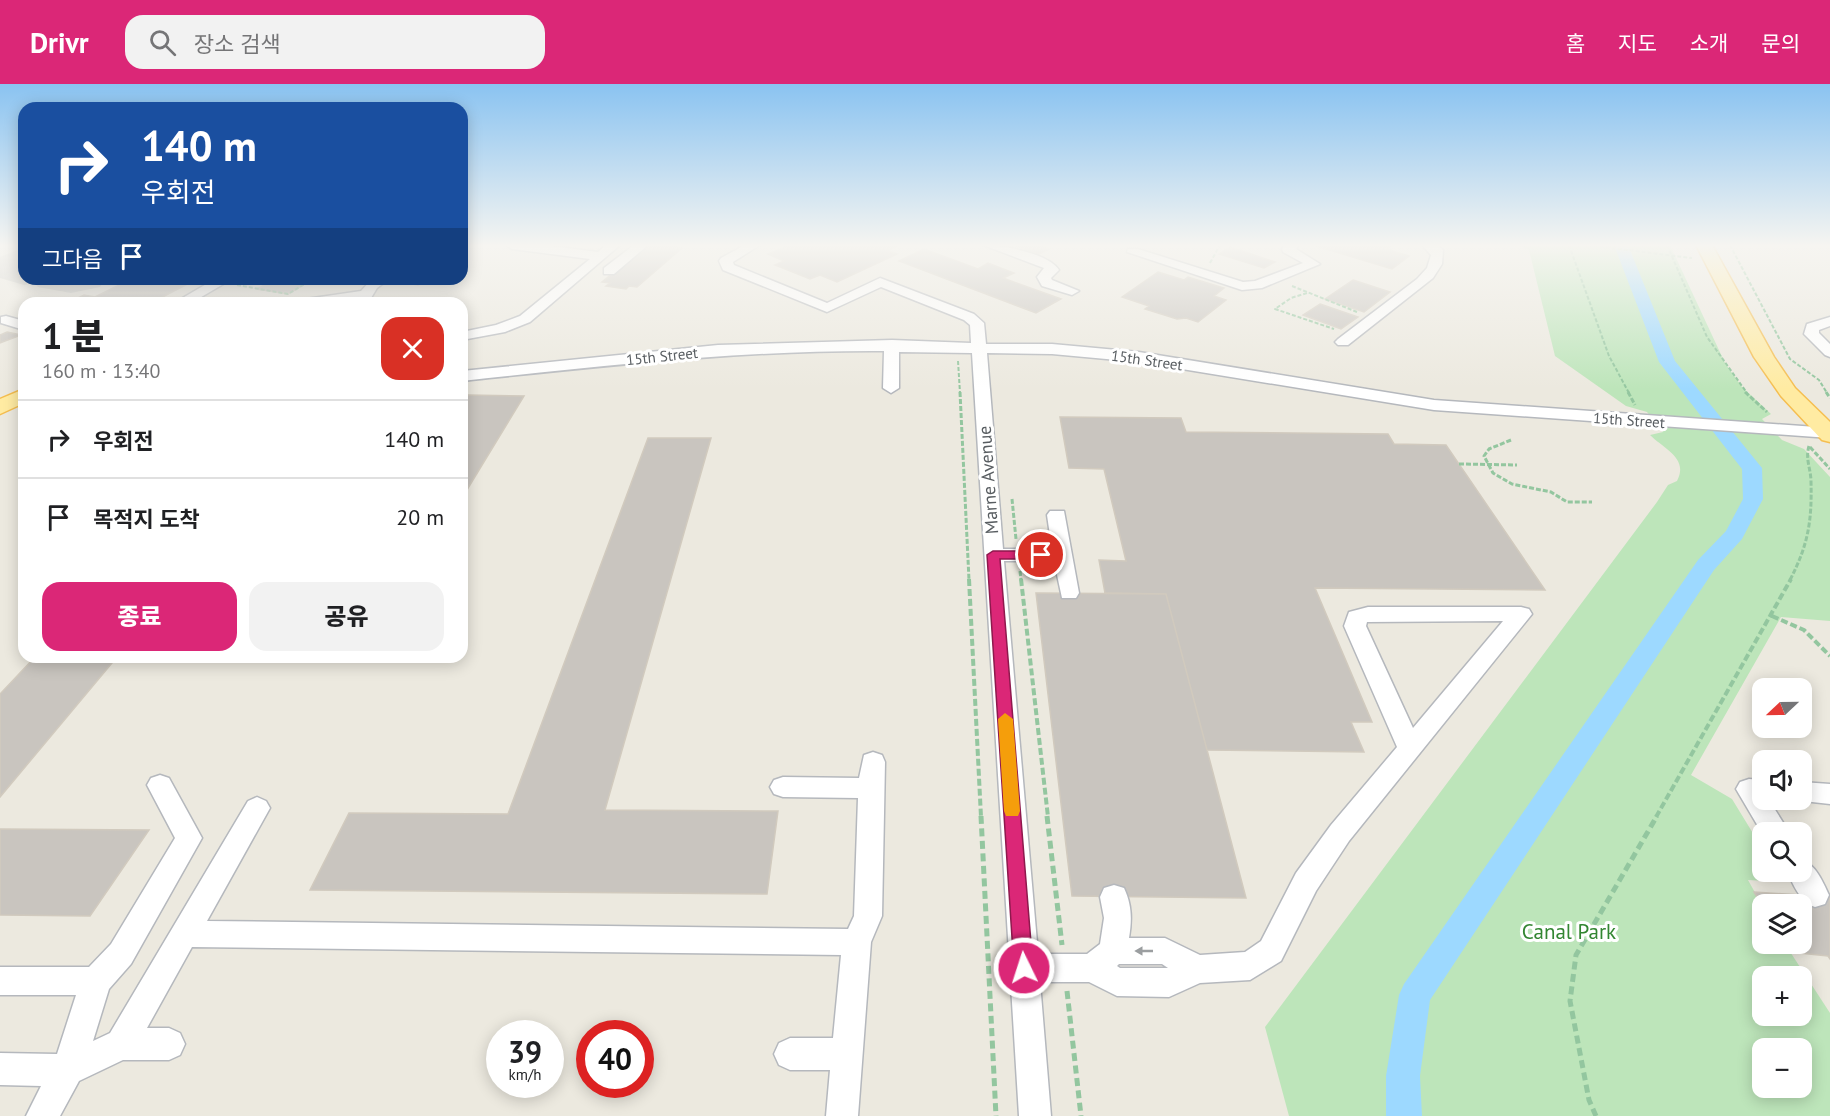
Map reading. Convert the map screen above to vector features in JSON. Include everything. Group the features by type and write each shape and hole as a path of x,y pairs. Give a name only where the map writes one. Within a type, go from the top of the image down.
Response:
{"main road":[{"path":"1730,293 1764,357 1788,392 1829,433"},
{"path":"0,408 18,398"}],"street":[{"path":"468,335 500,329 525,319 556,293"},
{"name":"Marne Avenue","path":"791,293 827,308 857,293"},
{"name":"Marne Avenue","path":"908,293 969,317 977,323 968,347 993,555 1035,1116"},
{"path":"1347,339 1407,293"},
{"path":"6,320 18,324"},
{"path":"1830,321 1812,327 1811,334 1830,352"},
{"path":"891,388 892,345"},
{"name":"15th Street","path":"468,375 718,350 892,345 1052,349 1139,357 1434,405 1829,433"},
{"path":"1057,515 1069,593"},
{"path":"993,555 1063,555"},
{"path":"1024,968 1090,963 1117,982 1151,984 1169,983 1197,969 1250,966 1271,951 1306,882 1340,833 1410,749 1487,654 1521,614 1368,614 1357,617 1355,626 1410,749"},
{"path":"783,787 872,775 868,916 857,942 842,1116"},
{"path":"42,1116 68,1070 96,981 121,954 189,838 160,785"},
{"path":"1812,793 1830,794"},
{"path":"121,1044 257,808"},
{"path":"1807,882 1815,895"},
{"path":"1090,963 1118,918 1114,897"},
{"path":"185,934 857,942"},
{"path":"0,981 96,981"},
{"path":"0,1069 68,1070 121,1044 169,1044"},
{"path":"790,1054 849,1054"}],"path":[{"path":"1306,293 1291,298 1275,309 1347,339"},
{"path":"1307,293 1374,318"},
{"path":"1689,293 1707,337 1723,363 1741,388 1779,429"},
{"path":"1755,293 1790,359 1819,380 1830,398"},
{"path":"968,347 996,1116"},
{"path":"1511,440 1489,449 1484,456 1487,465 1494,473 1512,484 1551,492 1567,502 1592,502"},
{"path":"1596,1116 1589,1100 1570,1001 1576,955 1772,616 1805,551 1812,510 1811,474 1806,456 1809,447 1830,469"},
{"path":"1459,464 1517,465"},
{"path":"1012,497 1018,555 1090,963 1081,1116"},
{"path":"1772,616 1804,630 1830,656"}],"green space":[{"name":"Canal Park","path":"1540,293 1692,293 1725,363 1742,387 1771,414 1762,419 1782,440 1804,449 1830,477 1830,621 1781,617 1691,775 1732,799 1752,832 1752,880 1748,880 1756,894 1752,894 1752,954 1792,954 1799,966 1752,966 1752,1026 1812,1026 1812,985 1830,1013 1830,1116 1289,1116 1265,1027 1668,485 1677,481 1680,466 1677,460 1650,435 1663,432 1647,412 1626,406 1555,356"}],"building":[{"path":"103,293 170,293 162,297 95,297"},
{"path":"984,293 1045,293 1061,299 1036,313"},
{"path":"1128,293 1218,293 1214,296 1226,300 1198,322 1186,318 1177,319 1145,309 1149,306 1122,297"},
{"path":"1334,293 1388,293 1364,312 1325,299"},
{"path":"1320,304 1358,317 1341,329 1303,315"},
{"path":"7,332 18,336 0,343 0,335"},
{"path":"468,395 524,396 468,488"},
{"path":"1060,417 1181,418 1186,432 1388,434 1394,444 1446,445 1545,590 1315,588 1372,722 1351,722 1364,752 1207,750 1166,594 1105,593 1099,560 1126,561 1104,469 1069,468"},
{"path":"648,438 711,438 605,810 778,811 767,894 310,890 349,813 508,814"},
{"path":"1036,593 1166,594 1246,898 1072,896"},
{"path":"29,663 112,663 0,797 0,694"},
{"path":"0,829 149,830 90,916 0,915"},
{"path":"1754,892 1784,894 1755,894"},
{"path":"1812,896 1830,897 1830,959 1828,956 1809,954 1812,954"}],"waterway":[{"path":"1404,1116 1403,1076 1415,995 1706,565 1735,534 1753,499 1752,468 1667,362 1640,293"}],"slow traffic":[{"path":"1005,719 1012,811"}],"route":[{"path":"1024,968 993,555 1041,555"}]}
